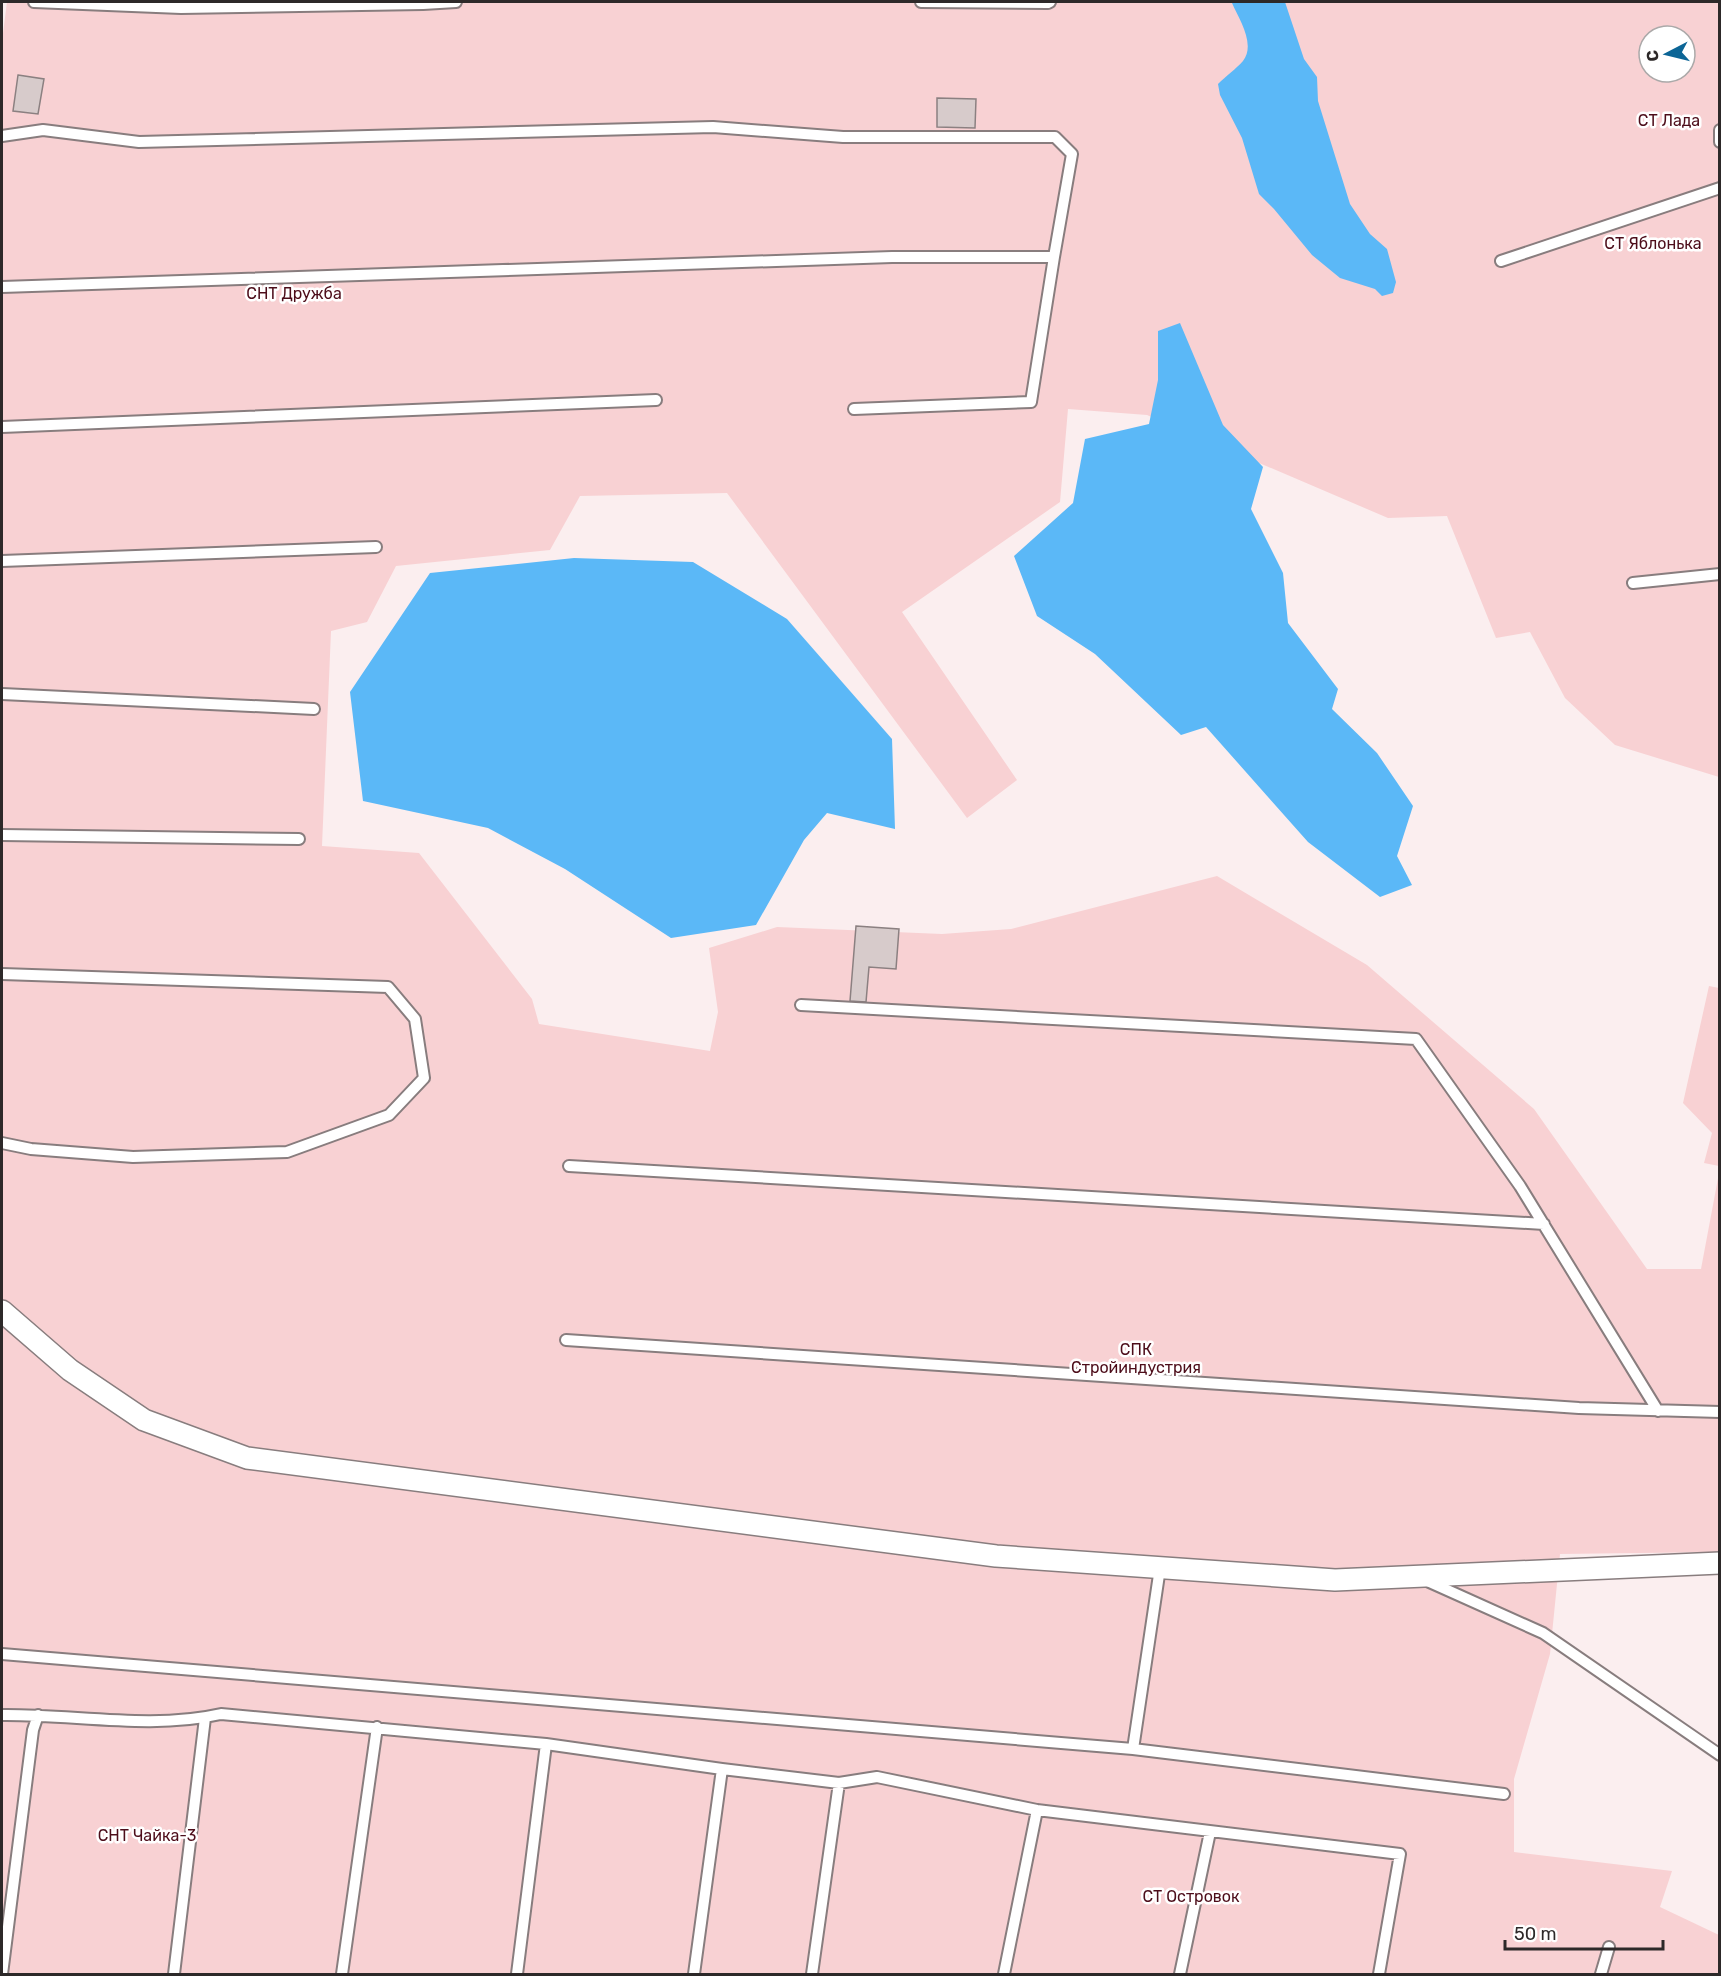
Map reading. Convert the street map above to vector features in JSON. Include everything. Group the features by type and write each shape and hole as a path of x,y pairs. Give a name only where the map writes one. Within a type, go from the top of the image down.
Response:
{"street":[{"path":"2,1311 70,1370 144,1420 248,1458 996,1556 1160,1568 1335,1580 1719,1563"}],"lane":[{"path":"34,2 181,8 456,2"},
{"path":"921,2 1050,2"},
{"path":"2,136 43,130 139,142 713,127 843,137 1055,137 1072,154 1031,402 854,409"},
{"path":"1719,129 1719,142"},
{"path":"1501,261 1719,188"},
{"path":"2,287 892,257 1054,257"},
{"path":"2,427 656,400"},
{"path":"2,561 376,547"},
{"path":"1633,583 1719,574"},
{"path":"2,694 315,709"},
{"path":"2,835 299,840"},
{"path":"2,974 388,987 416,1019 424,1078 389,1115 287,1152 133,1157 31,1149 2,1143"},
{"path":"801,1005 1416,1039 1520,1186 1658,1411"},
{"path":"569,1166 1544,1224"},
{"path":"566,1340 1555,1406 1719,1412"},
{"path":"1133,1749 1160,1568"},
{"path":"1416,1577 1543,1633 1719,1755"},
{"path":"2,1654 1133,1749 1504,1794"},
{"path":"2,1715 123,1721 205,1718 222,1714 377,1727 546,1744 839,1783 877,1777 1037,1810 1400,1854 1379,1974"},
{"path":"2,1974 33,1730 38,1715"},
{"path":"174,1974 205,1718"},
{"path":"342,1974 377,1727"},
{"path":"516,1974 546,1744"},
{"path":"694,1974 722,1769"},
{"path":"812,1974 839,1783"},
{"path":"1004,1974 1037,1810"},
{"path":"1180,1974 1210,1832"},
{"path":"1601,1974 1609,1947"}],"green space":[{"path":"7,2 1719,2 1719,777 1615,745 1565,698 1530,632 1496,638 1447,516 1388,518 1147,415 1068,409 1060,502 902,612 1017,780 967,818 727,493 580,496 550,550 396,566 367,622 331,631 322,846 419,853 532,999 539,1024 710,1051 718,1012 709,948 777,927 942,934 1011,929 1217,876 1367,965 1534,1109 1647,1269 1701,1269 1719,1173 1719,1552 1560,1554 1550,1654 1514,1779 1514,1852 1672,1871 1660,1907 1719,1935 1719,1974 2,1974 2,41"},
{"path":"1709,986 1719,988 1719,1166 1704,1163 1712,1133 1683,1103"}],"water":[{"path":"1285,2 1304,59 1317,77 1318,101 1350,204 1370,234 1387,249 1396,282 1393,293 1382,296 1375,289 1340,278 1312,255 1259,194 1242,138 1220,95 1218,84 1243,61 1247,54 1247,39 1232,3"},
{"path":"1180,323 1223,425 1263,467 1251,509 1283,573 1288,623 1338,689 1332,709 1377,753 1413,806 1397,856 1412,885 1380,897 1308,842 1206,727 1181,735 1095,654 1037,616 1014,556 1073,503 1085,439 1149,424 1158,380 1158,331"},
{"path":"574,558 693,562 787,619 892,739 895,829 827,813 804,840 756,925 671,938 565,869 488,828 363,801 350,692 430,573"}],"building":[{"path":"18,75 44,79 38,114 13,111"},
{"path":"937,98 976,99 975,128 937,127"},
{"path":"856,926 899,929 896,969 869,967 866,1002 850,1001"}],"park label":[{"name":"СТ Лада","path":"1669,120"},
{"name":"СТ Яблонька","path":"1653,243"},
{"name":"СНТ Дружба","path":"294,293"},
{"name":"СПК Стройиндустрия","path":"1136,1358"},
{"name":"СНТ Чайка-3","path":"147,1835"},
{"name":"СТ Островок","path":"1191,1896"}]}
